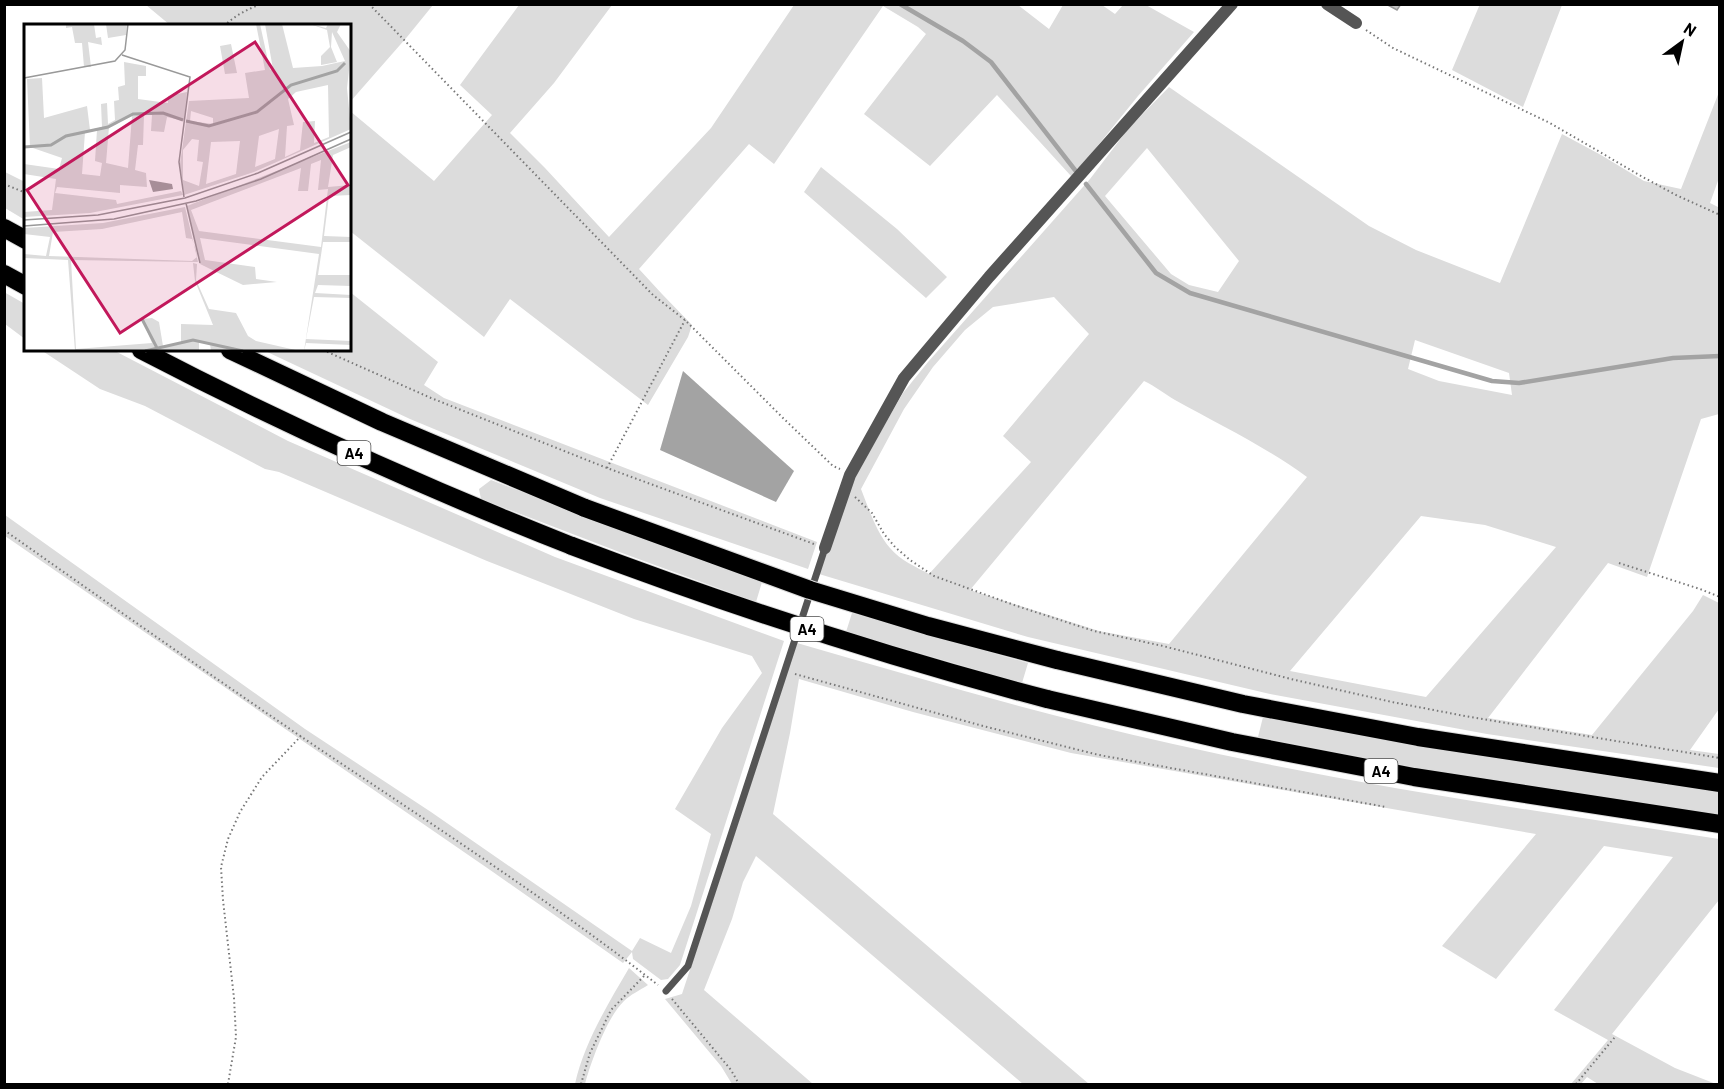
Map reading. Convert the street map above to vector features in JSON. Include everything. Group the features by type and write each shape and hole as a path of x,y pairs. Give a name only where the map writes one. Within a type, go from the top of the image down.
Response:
{"highway":[{"path":"4,228 24,239"},
{"path":"4,274 24,285"},
{"name":"A4","path":"143,351 362,457 502,518 693,591 928,667 1047,699 1242,744 1414,777 1719,824"},
{"name":"A4","path":"232,351 382,422 585,508 820,593 928,626 1057,660 1243,704 1490,749 1719,783"}],"street":[{"path":"825,548 850,475 904,378 989,277 1232,4"},
{"path":"1327,4 1356,23"}],"lane":[{"path":"666,991 688,966 825,548"}],"path":[{"path":"226,24 261,4"},
{"path":"369,4 653,296 685,320 833,466 850,475"},
{"path":"1356,23 1393,48 1550,123 1641,176 1719,215"},
{"path":"4,184 24,192"},
{"path":"607,468 685,320"},
{"path":"325,351 431,398 607,468 825,548"},
{"path":"845,491 859,499 872,513 884,534 895,547 934,576 1094,631 1392,702 1719,758"},
{"path":"4,530 207,673 518,881 628,960 666,991 731,1070 739,1084"},
{"path":"1619,563 1719,597"},
{"path":"785,672 982,726 1099,755 1386,807"},
{"path":"228,1084 236,1037 221,867 228,839 240,812 262,777 300,736"},
{"path":"581,1084 590,1053 611,1010 645,975"},
{"path":"1576,1084 1615,1037"}],"shaded area":[{"path":"1480,4 1562,5 1523,107 1452,70"},
{"path":"146,5 433,5 351,101 351,24 169,24"},
{"path":"519,5 612,5 554,83 510,133 609,237 711,128 794,5 1018,5 1049,29 1063,5 1102,5 1115,14 1123,5 1146,5 1194,32 1071,176 997,95 930,166 864,114 926,34 883,6 774,164 749,144 639,269 692,325 688,337 648,405 510,299 484,337 351,232 351,112 434,181 492,115 460,85"},
{"path":"1169,87 1369,226 1416,250 1500,283 1562,134 1644,181 1681,189 1719,92 1719,178 1710,203 1720,208 1719,414 1701,419 1647,577 1608,563 1488,718 1592,735 1693,611 1703,595 1719,603 1719,709 1690,750 1719,754 1719,768 1487,734 1270,694 1028,637 819,574 855,476 903,393 1090,179 1128,129","holes":["1147,148 1239,261 1218,292 1189,285 1171,274 1105,196","1054,297 1089,334 1003,436 1031,462 929,574 903,560 885,542 861,489 904,409 933,367 965,330 993,307","1415,340 1509,373 1512,395 1439,381 1408,369","1144,381 1259,446 1307,477 1169,644 1099,631 970,590","1421,516 1485,525 1556,547 1426,697 1290,671"]},
{"path":"821,167 897,229 947,277 926,298 804,192"},
{"path":"5,172 24,182 24,219 5,208"},
{"path":"4,292 24,303 24,338 5,324"},
{"path":"351,293 438,362 424,385 444,398 817,542 808,569 600,498 410,419 265,351 351,351"},
{"path":"43,351 115,351 288,441 555,557 784,641 680,965 668,979 661,980 633,959 632,952 623,963 5,536 5,515 305,729 431,812 632,951 640,938 671,953 691,906 711,834 675,809 722,728 762,673 752,656 634,619 487,561 279,472 265,469 145,406 100,389"},
{"path":"683,371 794,471 776,502 660,450"},
{"path":"491,480 762,582 756,602 481,499 479,489"},
{"path":"852,613 1028,663 1022,683 846,632"},
{"path":"797,643 1031,709 1241,759 1445,796 1719,839 1719,900 1612,1034 1675,1068 1716,1084 1598,1084 1587,1077 1581,1084 1571,1084 1608,1040 1554,1010 1673,857 1604,846 1496,979 1442,946 1536,834 1071,753 913,712 799,679 773,814 1089,1084 1023,1084 756,856 743,882 732,919 704,990 813,1084 732,1084 721,1066 665,999 682,994"},
{"path":"1263,717 1395,742 1719,792 1719,815 1449,774 1258,737"},
{"path":"629,968 648,985 629,997 618,1008 600,1040 585,1084 575,1084 584,1054"}],"building":[{"path":"1386,4 1401,4 1397,10"}],"waterway":[{"path":"900,4 963,41 991,62 1075,170"},
{"path":"1086,184 1156,273 1190,293 1492,381 1519,383 1673,358 1720,356"}]}
